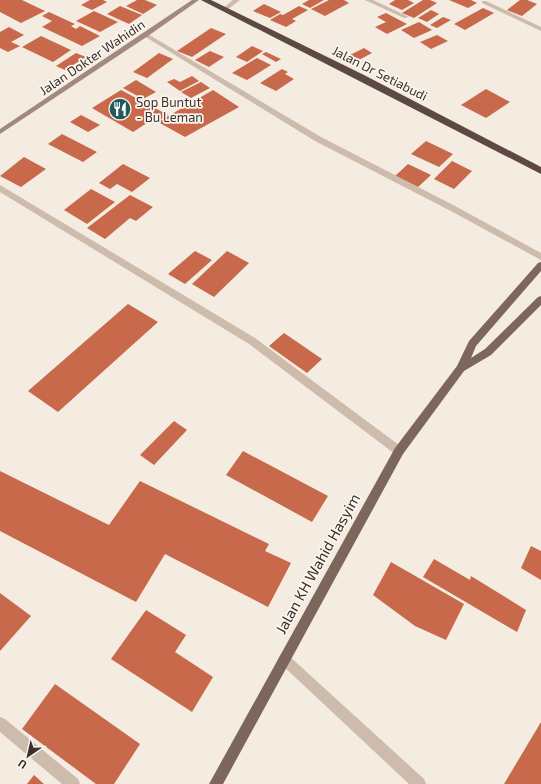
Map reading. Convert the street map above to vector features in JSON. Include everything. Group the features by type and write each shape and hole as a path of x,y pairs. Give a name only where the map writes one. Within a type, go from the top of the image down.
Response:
{"highway":[{"name":"Jalan Dr Setiabudi","path":"205,0 541,171"}],"main road":[{"path":"461,368 472,344 541,266"},
{"path":"461,368 488,352 541,299"},
{"name":"Jalan KH Wahid Hasyim","path":"216,784 399,451 461,368"}],"street":[{"name":"Jalan Dokter Wahidin","path":"0,132 196,0"},
{"path":"225,9 237,0"},
{"path":"368,0 406,17"},
{"path":"484,2 541,28"},
{"path":"146,35 318,139 452,208 541,258"},
{"path":"0,188 252,341 399,451"},
{"path":"284,659 419,784"},
{"path":"0,724 73,784"}],"building":[{"path":"0,0 22,0 45,11 21,23 0,12"},
{"path":"90,0 103,0 107,2 92,10 81,5"},
{"path":"137,0 145,0 157,5 143,14 126,6"},
{"path":"309,0 324,0 310,8 302,4"},
{"path":"329,0 344,0 349,3 325,16 311,9"},
{"path":"395,0 408,0 414,3 402,10 389,4"},
{"path":"423,0 430,0 437,3 414,18 402,13"},
{"path":"449,0 471,0 477,3 468,8"},
{"path":"520,0 527,0 537,4 522,16 507,10"},
{"path":"264,4 281,12 270,18 253,11"},
{"path":"120,6 142,15 129,24 107,14"},
{"path":"299,6 308,10 292,19 296,21 286,27 270,20 280,14 283,15"},
{"path":"483,8 494,13 465,30 454,24"},
{"path":"431,10 439,14 427,22 418,18"},
{"path":"94,11 118,22 100,32 76,21"},
{"path":"49,12 75,24 71,26 76,29 80,26 100,36 82,46 42,27 52,21 42,16"},
{"path":"386,13 407,24 387,34 375,27 386,22 377,17"},
{"path":"443,17 451,20 437,28 430,25"},
{"path":"419,22 432,30 414,38 401,30"},
{"path":"9,27 24,35 11,42 20,46 8,52 0,48 0,32"},
{"path":"211,28 226,34 192,57 177,51"},
{"path":"437,35 448,41 431,49 420,42"},
{"path":"41,36 71,50 53,62 22,47"},
{"path":"252,46 263,51 247,62 236,57"},
{"path":"364,48 372,53 357,61 348,56"},
{"path":"210,51 224,57 209,67 195,60"},
{"path":"266,52 281,59 276,62 262,54"},
{"path":"76,53 86,57 65,70 56,66"},
{"path":"159,53 173,59 147,78 133,72"},
{"path":"257,58 271,65 247,80 232,73"},
{"path":"282,69 288,72 285,74 294,79 276,91 260,83"},
{"path":"192,76 199,81 180,91 167,82 174,79 180,82"},
{"path":"136,80 156,92 143,99 123,88"},
{"path":"201,82 210,88 191,98 181,92"},
{"path":"486,89 510,102 486,118 461,105"},
{"path":"121,90 168,115 155,123 150,121 133,132 92,108"},
{"path":"213,90 239,107 185,137 158,122"},
{"path":"81,115 100,125 88,132 70,122"},
{"path":"62,134 97,152 83,162 48,144"},
{"path":"426,141 453,154 439,167 411,154"},
{"path":"24,157 46,169 21,187 0,176"},
{"path":"452,161 472,171 454,189 434,179"},
{"path":"123,164 150,178 132,192 117,184 110,189 99,183"},
{"path":"408,164 431,175 418,187 395,176"},
{"path":"91,189 115,202 87,224 64,210"},
{"path":"130,195 153,207 136,221 130,218 105,239 87,228"},
{"path":"195,251 212,260 185,284 168,274"},
{"path":"227,251 249,263 214,297 192,284"},
{"path":"128,304 158,322 58,412 28,391"},
{"path":"284,333 322,359 307,373 269,346"},
{"path":"174,421 187,430 154,465 140,455"},
{"path":"243,451 328,496 312,522 226,475"},
{"path":"0,471 109,525 140,481 269,544 265,551 291,563 268,607 165,554 136,602 0,531"},
{"path":"531,546 541,551 541,580 521,568"},
{"path":"434,559 470,580 471,576 526,610 517,632 423,577"},
{"path":"391,562 464,604 446,640 415,626 373,595"},
{"path":"0,593 31,616 0,651"},
{"path":"146,610 186,635 175,652 213,677 192,712 111,659"},
{"path":"55,684 140,744 114,784 96,784 22,729"},
{"path":"541,722 541,784 504,784"},
{"path":"34,775 44,784 27,784"}],"place":[{"name":"Sop Buntut - Bu Leman","path":"120,109"}]}
